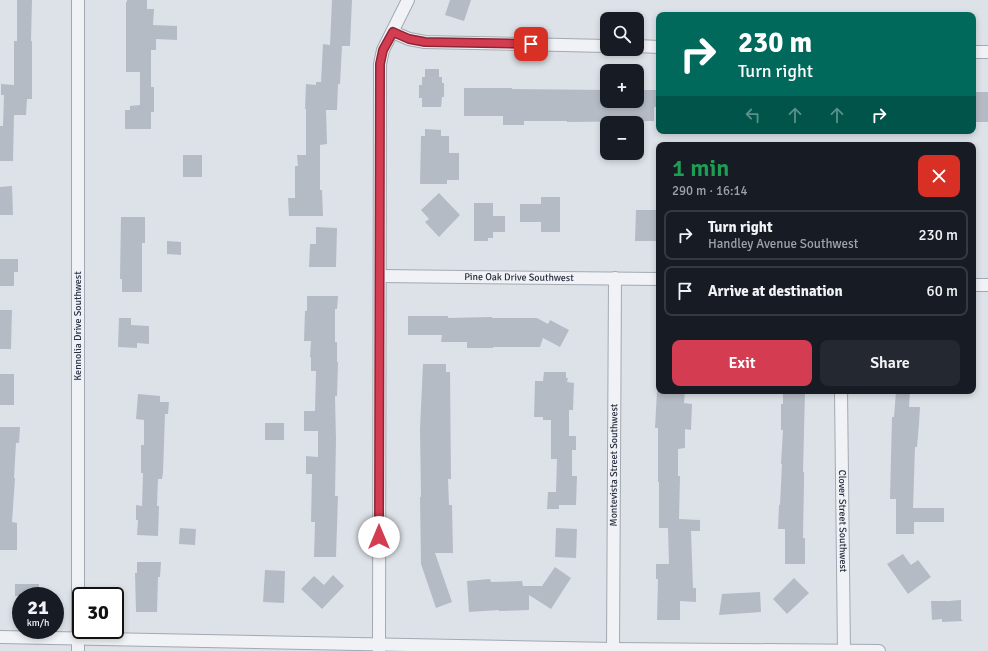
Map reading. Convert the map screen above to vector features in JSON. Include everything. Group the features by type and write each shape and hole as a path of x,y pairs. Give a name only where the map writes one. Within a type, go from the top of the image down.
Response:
{"street":[{"name":"Kennolia Drive Southwest","path":"78,0 78,645"},
{"path":"379,648 380,64 383,50 408,0"},
{"path":"393,32 409,39 425,42 600,46"},
{"path":"644,46 656,46"},
{"path":"976,52 988,52"},
{"name":"Pine Oak Drive Southwest","path":"380,276 656,279"},
{"name":"Montevista Street Southwest","path":"613,650 615,278"},
{"path":"976,285 988,285"},
{"name":"Clover Street Southwest","path":"841,394 844,650"},
{"path":"0,637 78,645 879,651"}],"building":[{"path":"17,0 32,0 32,99 27,99 26,115 14,115 13,161 0,161 0,126 3,126 4,95 1,95 1,84 14,85 14,41 17,41"},
{"path":"127,0 147,0 147,9 154,9 153,25 177,26 177,40 156,39 156,50 151,50 151,87 154,87 154,112 151,112 151,129 125,129 125,110 130,110 130,106 140,105 140,72 126,72"},
{"path":"332,0 352,0 350,46 342,46 337,110 326,110 327,144 320,145 320,190 322,190 323,216 289,216 288,198 295,198 295,166 298,166 297,155 306,155 306,84 316,85 316,82 321,82 323,44 330,45"},
{"path":"450,0 471,0 464,21 445,15"},
{"path":"425,69 439,69 439,77 442,77 442,83 444,83 444,97 442,97 441,107 422,107 422,98 419,98 419,85 422,85 422,77 425,77"},
{"path":"464,88 600,90 600,108 644,108 644,90 656,90 654,121 644,121 644,116 600,116 600,122 524,121 524,125 503,125 503,116 464,116"},
{"path":"976,92 988,92 988,122 976,122"},
{"path":"425,129 441,130 441,136 449,136 449,153 459,153 459,180 447,180 447,184 420,184 421,136 425,136"},
{"path":"183,155 202,155 202,177 183,177"},
{"path":"12,186 13,215 0,215 0,187"},
{"path":"439,193 460,215 439,237 425,222 429,219 421,210"},
{"path":"541,197 560,197 560,232 541,232 541,222 520,222 520,204 541,204"},
{"path":"474,203 493,203 493,216 505,216 505,232 493,232 493,238 488,238 488,241 474,241"},
{"path":"636,210 656,210 656,241 635,241"},
{"path":"121,217 145,217 145,243 142,243 142,292 122,292 122,279 120,279"},
{"path":"316,227 337,228 336,267 309,267 310,244 316,244"},
{"path":"167,241 181,242 181,255 167,254"},
{"path":"0,259 18,259 18,272 14,272 14,286 0,286"},
{"path":"307,296 338,296 337,309 335,309 335,342 337,342 338,362 337,396 335,396 335,496 338,496 336,557 314,557 315,522 311,522 312,474 306,474 306,456 318,457 318,431 304,431 304,411 315,411 316,371 311,371 311,341 304,341"},
{"path":"0,310 12,310 11,349 0,349"},
{"path":"408,316 448,316 448,318 537,318 548,324 550,320 569,330 560,347 543,338 540,347 467,348 467,342 441,342 442,335 408,335"},
{"path":"119,318 131,318 131,325 149,326 149,344 137,343 137,348 118,347"},
{"path":"423,364 446,364 446,372 450,372 451,479 448,479 449,505 452,505 453,553 435,553 452,602 436,608 421,564 420,429"},
{"path":"544,372 566,372 566,378 568,378 567,382 574,383 573,410 569,410 569,436 576,436 576,450 572,450 572,476 577,476 576,505 559,505 559,509 547,509 548,492 556,492 557,459 551,459 551,420 543,420 543,417 534,417 535,381 543,381"},
{"path":"0,374 14,374 14,405 0,405"},
{"path":"138,394 160,396 160,402 169,402 168,414 165,414 163,473 162,479 158,479 158,536 137,535 138,520 136,520 136,505 142,506 143,473 141,473 141,445 144,445 144,420 136,419"},
{"path":"657,394 685,394 684,403 692,404 691,430 685,429 685,448 678,449 678,476 680,476 679,519 700,520 700,531 691,531 693,588 696,588 696,602 680,601 680,620 657,620 658,579 656,579 656,564 669,564 668,528 659,528 658,428 655,428"},
{"path":"783,394 805,394 803,538 805,538 805,564 785,564 785,529 778,529 783,430 781,430 781,404 783,404"},
{"path":"896,394 910,394 909,407 920,407 917,447 915,447 913,508 944,508 944,522 914,522 914,534 896,534 896,499 890,499 892,417 894,417"},
{"path":"265,423 284,423 284,440 265,440"},
{"path":"0,427 20,427 19,443 16,443 12,522 17,523 17,550 0,550"},
{"path":"180,528 196,529 195,545 179,544"},
{"path":"556,528 577,529 576,558 555,557"},
{"path":"903,554 911,565 918,560 931,577 908,594 887,564"},
{"path":"137,562 161,562 160,577 158,577 157,612 136,612 135,573 137,573"},
{"path":"555,567 571,578 551,609 529,595 529,610 469,612 467,581 490,579 491,582 522,581 523,586 542,586"},
{"path":"265,570 285,571 284,603 263,602"},
{"path":"333,575 344,586 322,609 301,589 314,576 324,585"},
{"path":"794,578 809,593 787,614 773,599"},
{"path":"15,584 39,584 39,587 15,587"},
{"path":"760,592 761,612 719,615 722,594"},
{"path":"961,600 961,619 963,621 942,622 942,619 932,620 931,601 949,602"}],"route":[{"path":"379,537 380,64 383,50 393,32 409,39 425,42 531,44"}]}
